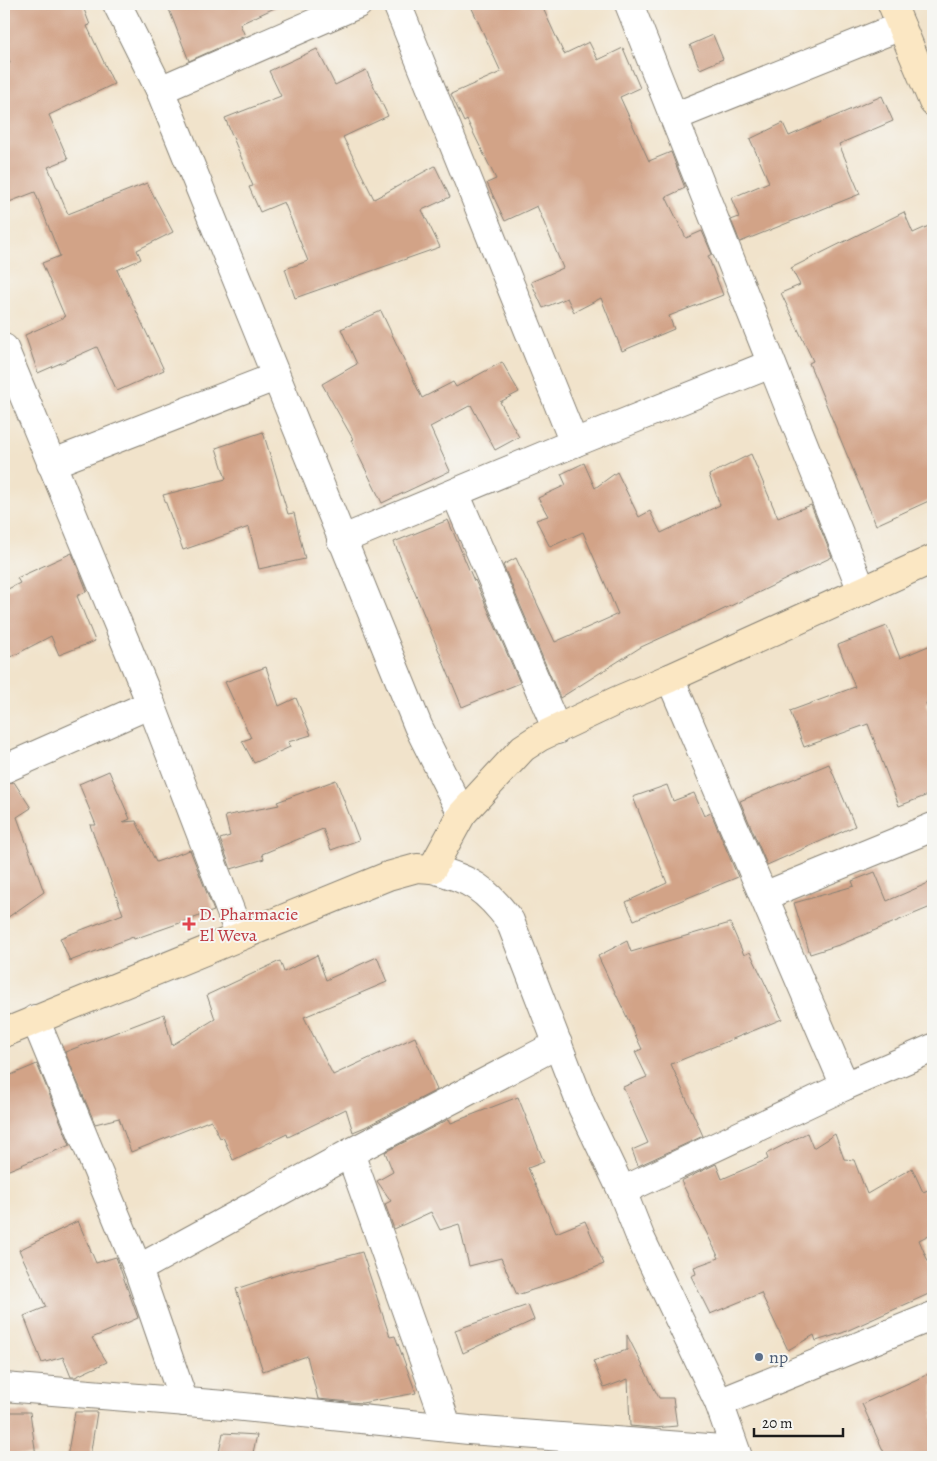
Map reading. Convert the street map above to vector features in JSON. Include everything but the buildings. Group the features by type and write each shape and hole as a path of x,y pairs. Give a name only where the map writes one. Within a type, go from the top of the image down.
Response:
{"main road":[{"path":"896,15 933,102"},
{"path":"4,1033 402,871 417,868 432,869 462,814 523,748 540,737 933,559"}],"street":[{"path":"117,4 160,90 418,726 462,814"},
{"path":"160,90 358,4"},
{"path":"396,4 574,443"},
{"path":"629,4 862,591"},
{"path":"674,117 896,15"},
{"path":"4,348 151,704 240,936"},
{"path":"341,540 574,443 771,364"},
{"path":"51,464 275,377"},
{"path":"455,492 557,730"},
{"path":"670,678 845,1086"},
{"path":"4,769 151,704"},
{"path":"764,896 933,827"},
{"path":"4,1388 184,1402 736,1454 719,1403 640,1239 622,1191 582,1107 510,921 495,902 477,886 456,875 432,869"},
{"path":"35,1020 138,1269 184,1402"},
{"path":"138,1269 350,1153 558,1044"},
{"path":"622,1191 845,1086 933,1048"},
{"path":"350,1153 448,1428"},
{"path":"719,1403 930,1326"}],"place":[{"name":"D. Pharmacie El Weva","path":"189,924"},
{"name":"np","path":"759,1357"}]}
